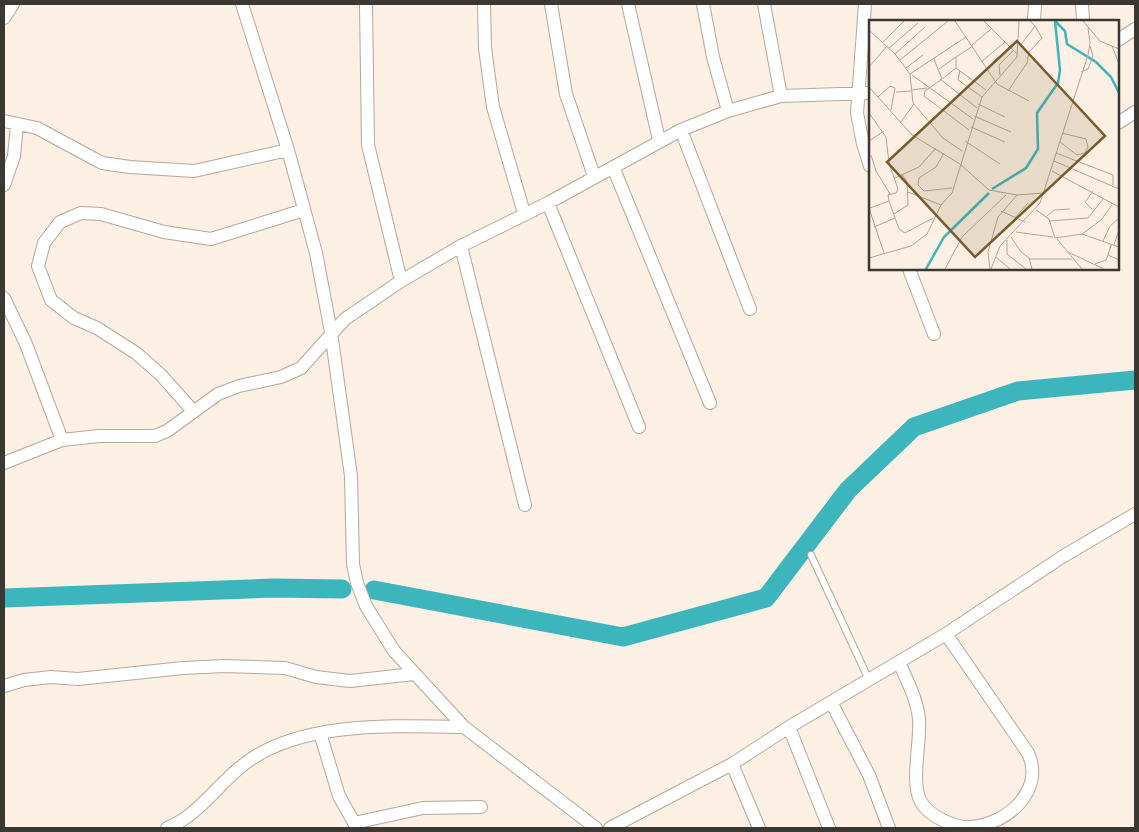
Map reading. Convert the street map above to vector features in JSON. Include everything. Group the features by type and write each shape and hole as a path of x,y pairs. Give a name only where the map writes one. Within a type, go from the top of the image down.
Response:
{"street":[{"path":"4,18 13,4"},
{"path":"242,4 288,150 316,252 331,332 351,476 350,528 357,583 366,606 384,638 464,728 596,828"},
{"path":"366,4 368,145 401,282"},
{"path":"484,4 485,48 493,107 524,213"},
{"path":"551,4 566,94 594,176"},
{"path":"628,4 659,140"},
{"path":"703,4 713,57 728,111"},
{"path":"764,4 781,96"},
{"path":"865,4 864,94 859,130 869,163"},
{"path":"1034,20 1035,4"},
{"path":"1082,4 1083,20"},
{"path":"1119,40 1135,29"},
{"path":"1119,40 1135,37"},
{"path":"4,463 62,440 99,436 155,436 167,431 193,410 218,394 238,386 281,377 302,368 344,319 401,282 461,246 524,213 548,203 659,140 681,130 728,111 781,96 864,94"},
{"path":"1119,122 1135,112"},
{"path":"4,121 47,132 102,163 176,171 216,168 288,150"},
{"path":"4,185 14,156 17,125"},
{"path":"681,130 750,309"},
{"path":"613,167 710,403"},
{"path":"548,203 639,427"},
{"path":"193,410 161,375 136,353 97,328 74,318 51,300 38,266 44,243 60,222 81,213 101,214 164,232 211,239 304,210"},
{"path":"461,246 525,505"},
{"path":"909,270 934,334"},
{"path":"4,298 26,344 62,440"},
{"path":"610,828 732,764 788,727 946,634 1062,557 1135,514"},
{"path":"899,662 916,702 919,720 916,788 922,803 934,815 952,824 970,828 986,824 1008,813 1026,798 1032,785 1032,762 1028,753 946,634"},
{"path":"4,686 24,680 45,678 78,679 183,668 224,666 285,668 316,677 350,681 414,674"},
{"path":"832,702 869,775 889,828"},
{"path":"788,727 829,828"},
{"path":"167,828 191,815 243,765 261,752 277,744 320,733 389,728 464,728"},
{"path":"320,733 339,796 356,826 423,808 481,807"},
{"path":"732,764 759,828"}],"lane":[{"path":"811,555 869,680"}],"waterway":[{"path":"374,590 623,637 766,598 848,490 914,427 1018,391 1135,380"},
{"path":"4,598 273,588 342,589"}]}
